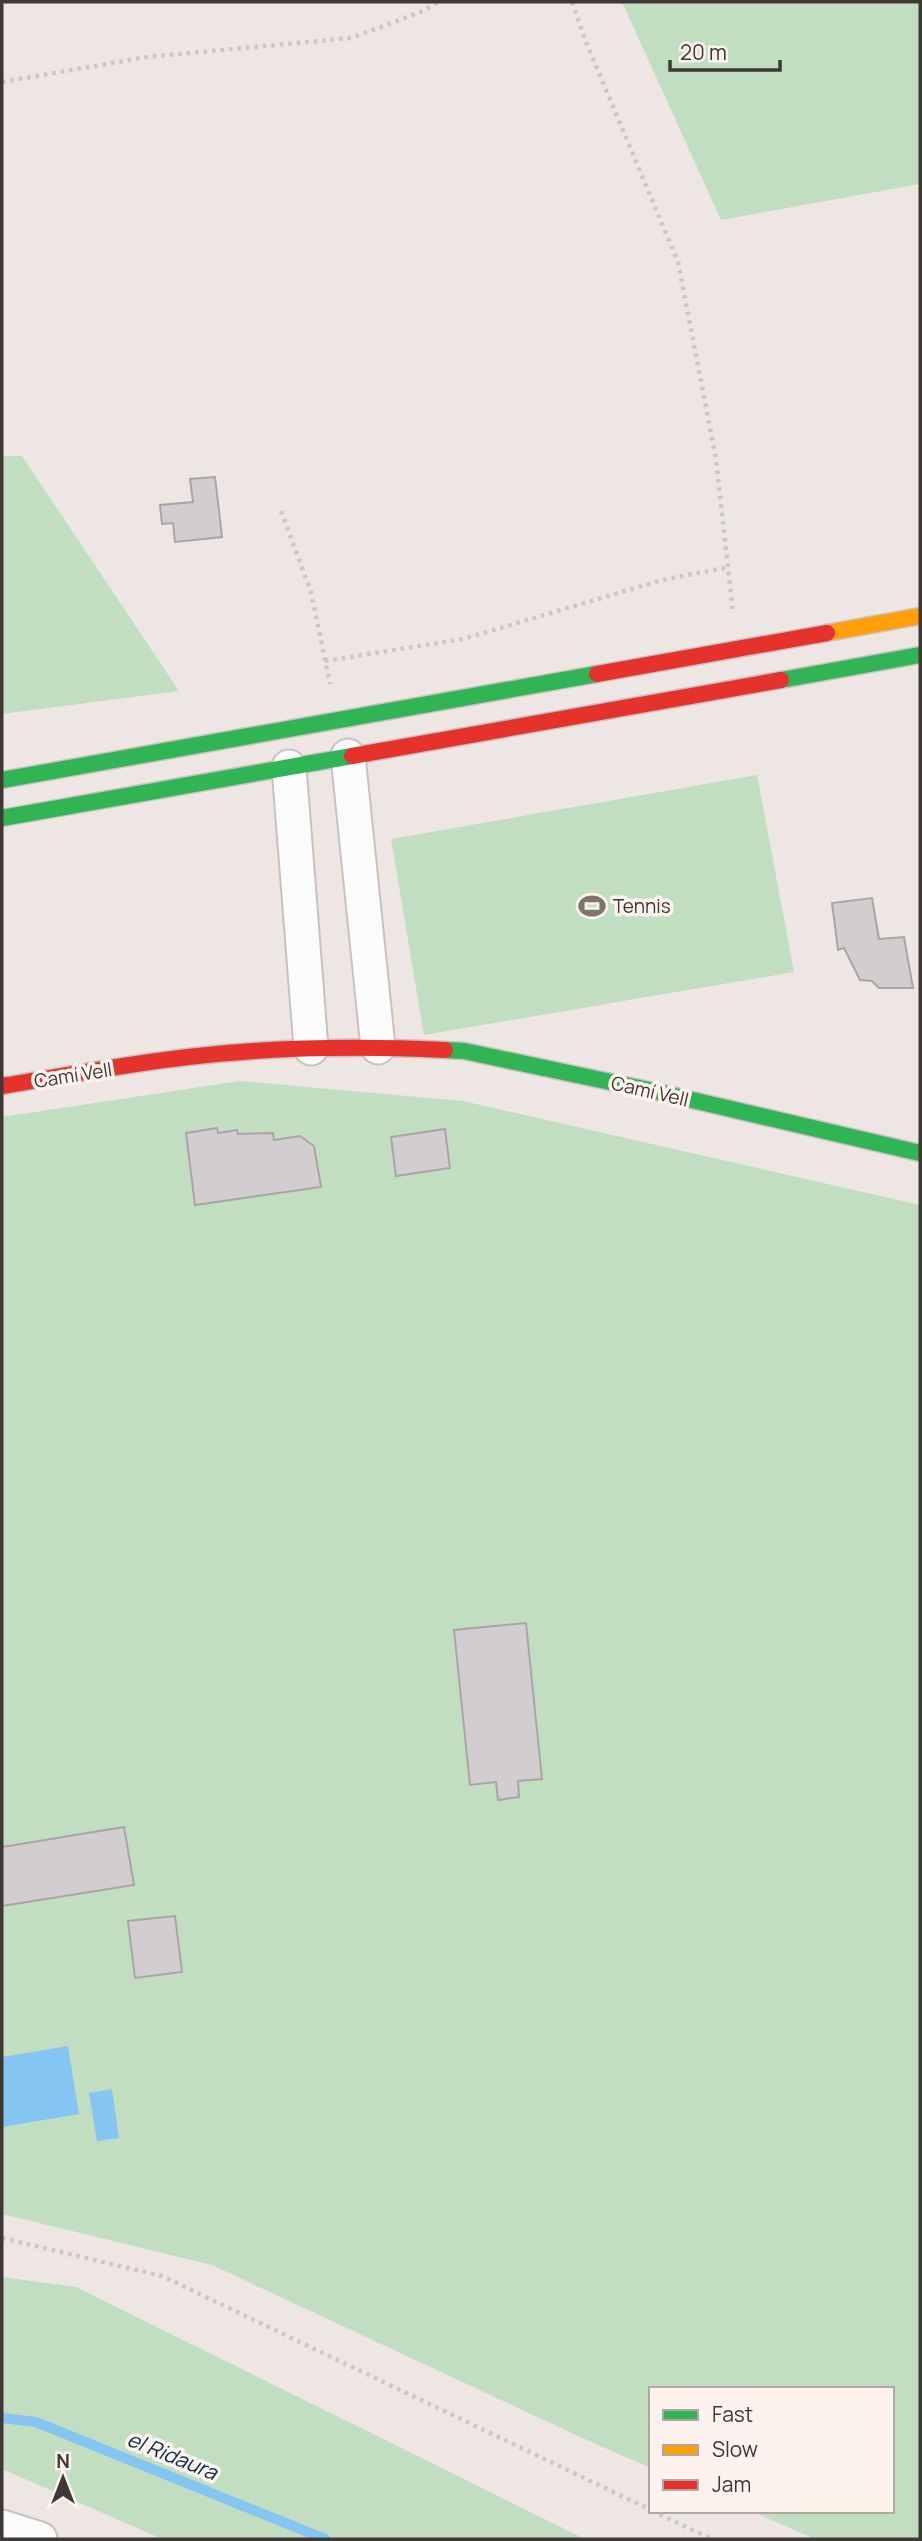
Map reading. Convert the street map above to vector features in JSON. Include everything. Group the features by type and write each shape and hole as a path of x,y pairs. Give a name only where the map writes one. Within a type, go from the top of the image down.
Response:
{"street":[{"path":"2,780 920,616"},
{"path":"2,818 920,655"},
{"path":"348,756 378,1046"},
{"path":"289,767 312,1048"},
{"name":"Camí Vell","path":"2,1086 188,1057 378,1046 464,1051 920,1153"},
{"path":"2,2527 40,2539"}],"path":[{"path":"2,82 147,57 351,38 423,11 438,2"},
{"path":"572,2 586,42 678,262 716,459 736,649"},
{"path":"281,511 311,593 337,719"},
{"path":"325,661 463,639 662,580 729,567"},
{"path":"2,2238 162,2276 649,2510"},
{"path":"656,2513 712,2539"}],"green space":[{"path":"622,2 920,2 920,184 721,220"},
{"path":"2,456 22,456 179,691 2,714"},
{"name":"Tennis","path":"757,775 794,972 424,1035 391,839"},
{"path":"240,1081 463,1101 920,1205 920,2539 815,2539 756,2513 894,2513 894,2387 649,2387 649,2467 212,2265 2,2214 2,1117"},
{"path":"2,2277 76,2287 585,2539 162,2539 2,2469"}],"water":[{"path":"68,2046 79,2114 2,2127 2,2057"},
{"path":"112,2089 119,2138 97,2141 89,2093"}],"building":[{"path":"215,477 222,537 175,542 173,523 162,524 160,505 193,502 190,479"},
{"path":"872,898 879,939 904,937 913,988 879,988 872,981 860,980 844,948 838,950 832,903"},
{"path":"217,1128 218,1133 237,1130 238,1134 273,1133 274,1140 300,1136 314,1146 321,1187 195,1205 186,1133"},
{"path":"445,1129 450,1168 396,1176 391,1137"},
{"path":"526,1623 542,1779 518,1781 519,1797 498,1800 496,1782 470,1785 454,1630"},
{"path":"124,1827 134,1885 2,1906 2,1847"},
{"path":"175,1916 182,1972 135,1978 128,1921"}],"waterway":[{"name":"el Ridaura","path":"2,2418 36,2422 325,2539"}],"traffic: fast":[{"path":"781,680 920,655"},
{"path":"2,780 597,674"},
{"path":"2,818 352,756"},
{"path":"445,1050 464,1051 658,1092 920,1153"}],"traffic: slow":[{"path":"827,633 920,616"}],"traffic: jam":[{"path":"597,674 827,633"},
{"path":"352,756 781,680"},
{"path":"2,1086 142,1063 252,1051 316,1048 445,1050"}],"place":[{"name":"Tennis","path":"592,906"}]}
